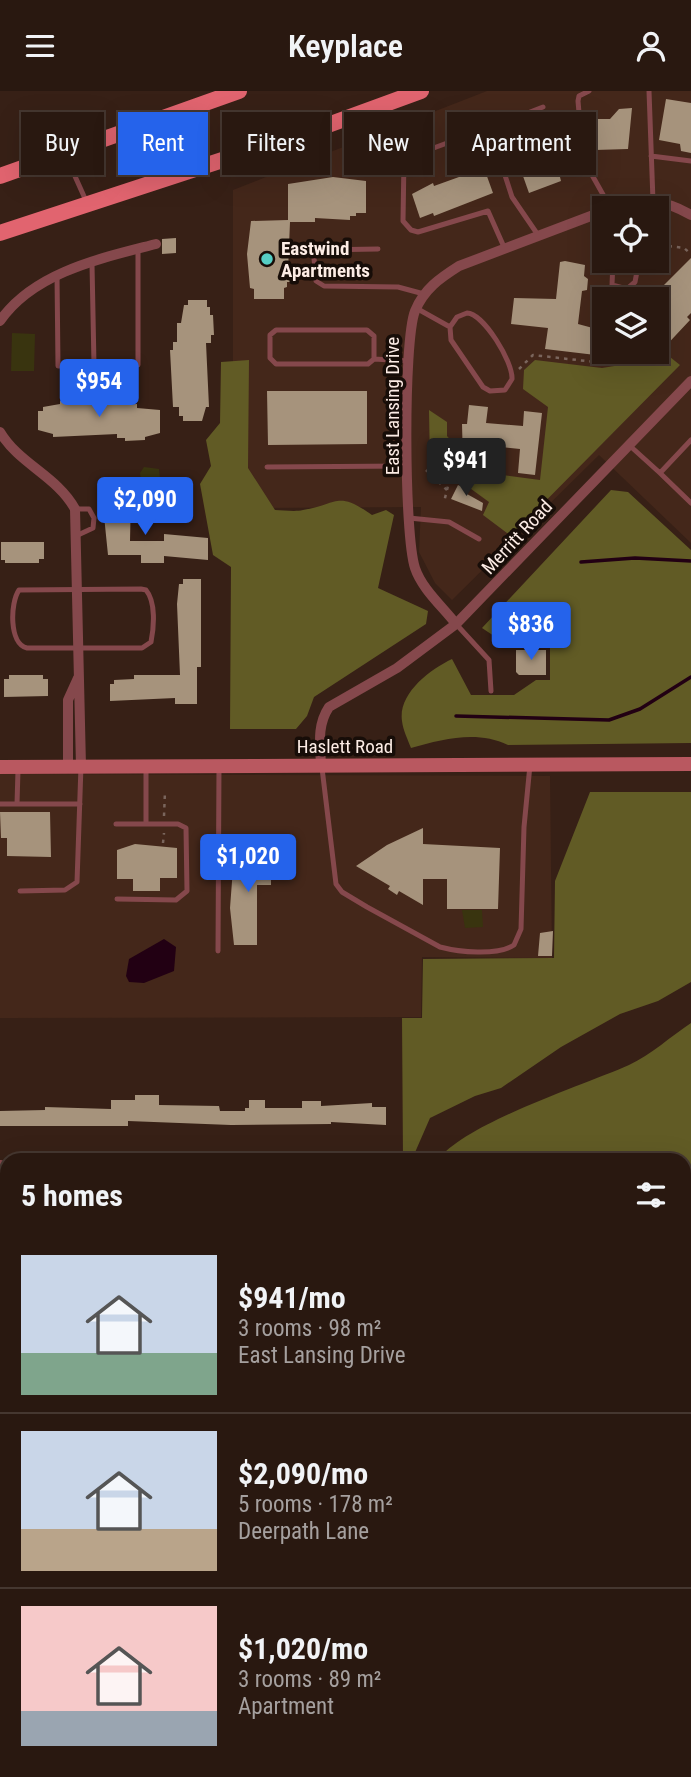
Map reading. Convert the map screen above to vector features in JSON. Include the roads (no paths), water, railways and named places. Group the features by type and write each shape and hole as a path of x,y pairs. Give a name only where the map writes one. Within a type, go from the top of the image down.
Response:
{"main road":[{"path":"104,139 239,91"},
{"path":"0,233 317,129 421,91"},
{"path":"0,176 21,168"},
{"name":"Haslett Road","path":"0,767 691,764"}],"street":[{"name":"East Lansing Drive","path":"669,204 691,215"},
{"name":"East Lansing Drive","path":"456,624 416,571 410,545 408,361 409,333 416,308 438,279 459,266 592,216"},
{"path":"0,321 28,290 57,275 156,244"},
{"name":"Merritt Road","path":"321,765 320,731 329,707 397,668 456,624 691,381"},
{"path":"0,432 16,453 59,487 75,509 78,535 78,678 68,700 75,766"}],"lane":[{"path":"589,91 579,96 578,101 581,151 599,196"},
{"path":"649,91 653,196"},
{"path":"538,235 512,197 491,132 497,125 543,107"},
{"path":"447,143 404,159 406,226 418,232 488,211 504,247"},
{"path":"651,156 691,161"},
{"path":"74,175 87,203"},
{"path":"57,275 58,366 138,365 138,249"},
{"path":"378,249 319,250 314,258 316,281 324,286 407,287 424,294"},
{"path":"92,264 94,365"},
{"path":"612,273 612,285 627,289 635,282 637,273"},
{"path":"416,308 450,327"},
{"path":"467,313 482,319 512,367 512,379 505,390 490,391 483,387 451,340 450,327 457,317 467,313"},
{"path":"374,359 374,336 367,330 276,330 270,335 270,358 276,364 368,364 374,359 408,361"},
{"path":"660,473 691,440"},
{"path":"629,445 691,503"},
{"path":"267,467 409,466"},
{"path":"75,509 89,509 94,518 93,528 78,535"},
{"path":"409,518 449,522 479,539"},
{"path":"19,590 78,590 146,590 152,599 152,635 147,646 22,647 15,638 15,600 19,590"},
{"path":"456,624 489,660 491,691"},
{"path":"321,765 333,874 342,892 440,947 451,950 499,950 514,945 521,929 524,827 530,764"},
{"path":"20,891 65,890 77,882 80,804 75,766"},
{"path":"146,766 146,824"},
{"path":"218,951 219,766"},
{"path":"18,767 18,804"},
{"path":"0,804 80,804"},
{"path":"116,824 178,824 186,828 187,891 176,899 117,899"}],"waterway":[{"path":"581,562 635,558 691,561"},
{"path":"456,716 609,720 640,709 691,677"}],"place":[{"name":"Eastwind Apartments","path":"267,259"}]}
